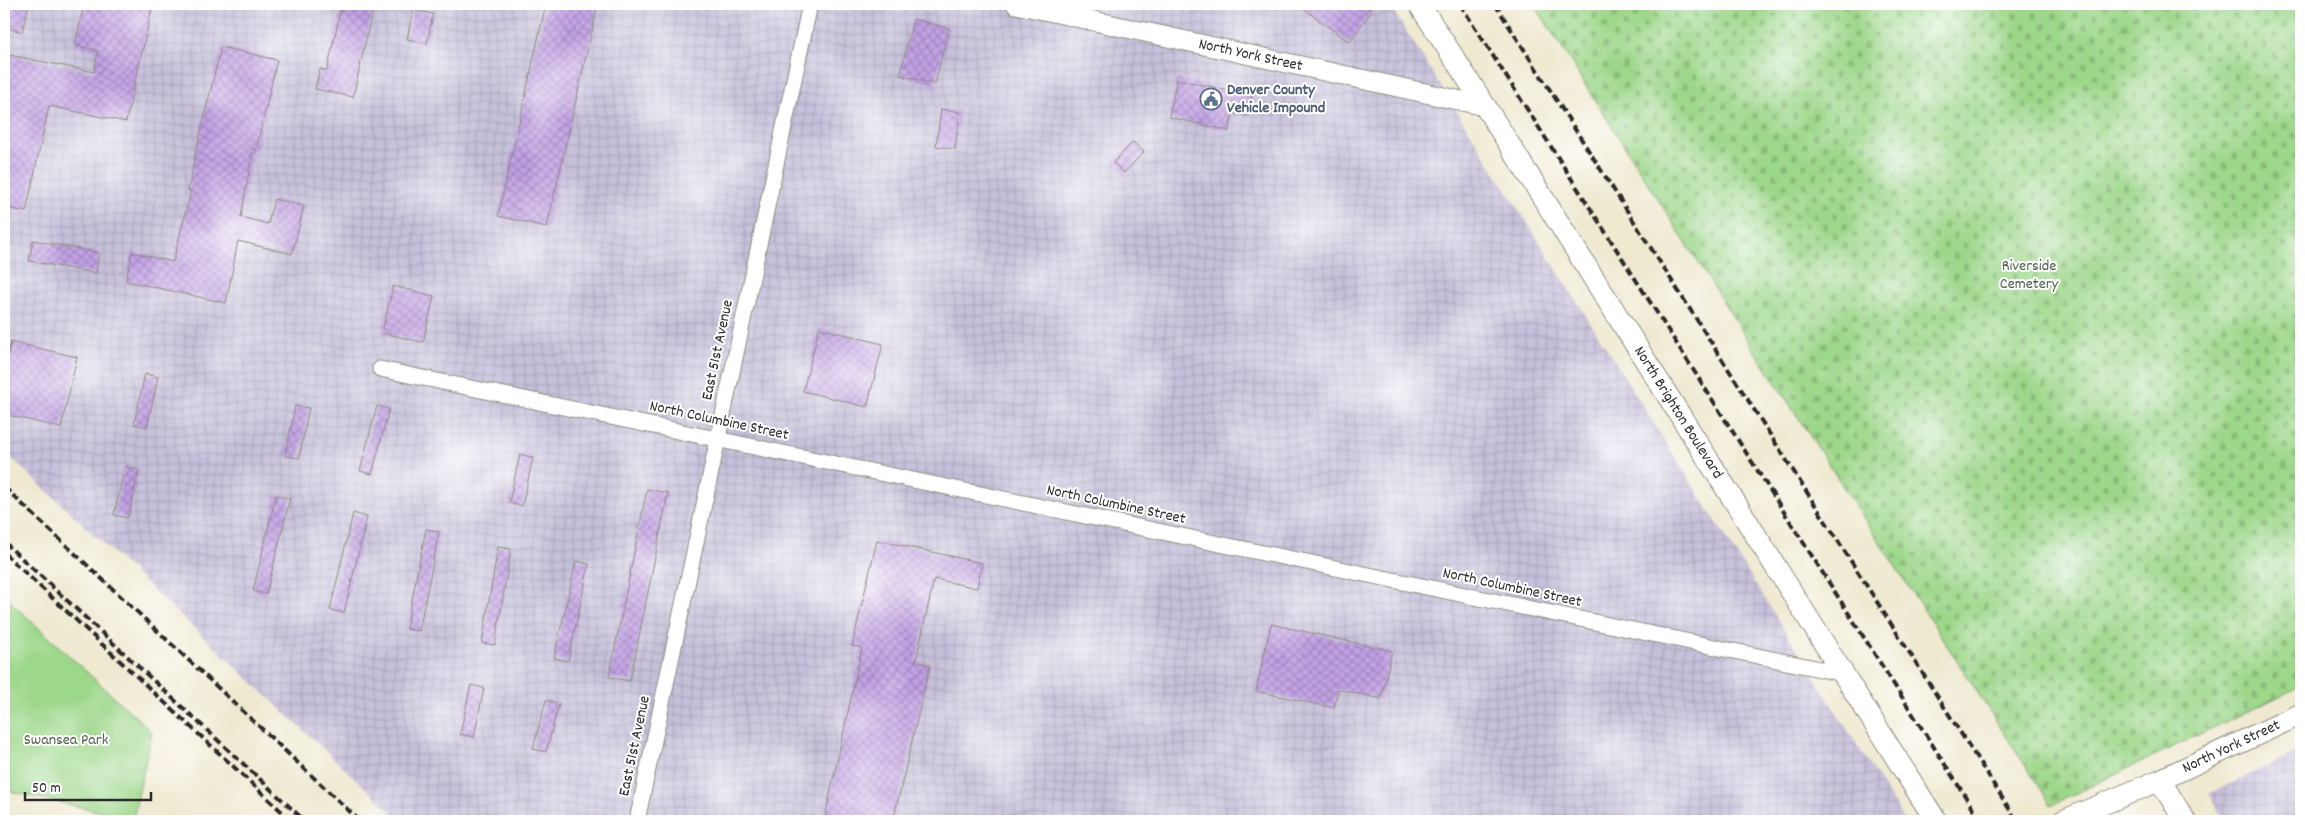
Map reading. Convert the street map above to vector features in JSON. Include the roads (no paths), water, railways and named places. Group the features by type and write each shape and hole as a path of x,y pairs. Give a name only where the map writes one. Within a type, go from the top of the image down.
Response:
{"main road":[{"name":"North Brighton Boulevard","path":"1419,4 1936,821"},
{"name":"North York Street","path":"2160,780 2301,714"},
{"path":"2063,821 2108,804 2160,780 2185,821"},
{"path":"2078,821 2108,804"}],"street":[{"name":"East 51st Avenue","path":"637,821 810,4"},
{"name":"North York Street","path":"1016,4 1485,106"},
{"name":"North Columbine Street","path":"380,369 1844,674"}],"railway":[{"path":"1460,4 1981,821"},
{"path":"1495,4 2017,821"},
{"path":"4,487 360,821"},
{"path":"4,542 305,821"},
{"path":"4,553 292,821"}],"place":[{"name":"Denver County Vehicle Impound","path":"1211,99"}],"park label":[{"name":"Riverside Cemetery","path":"2029,275"},
{"name":"Swansea Park","path":"66,740"}]}
